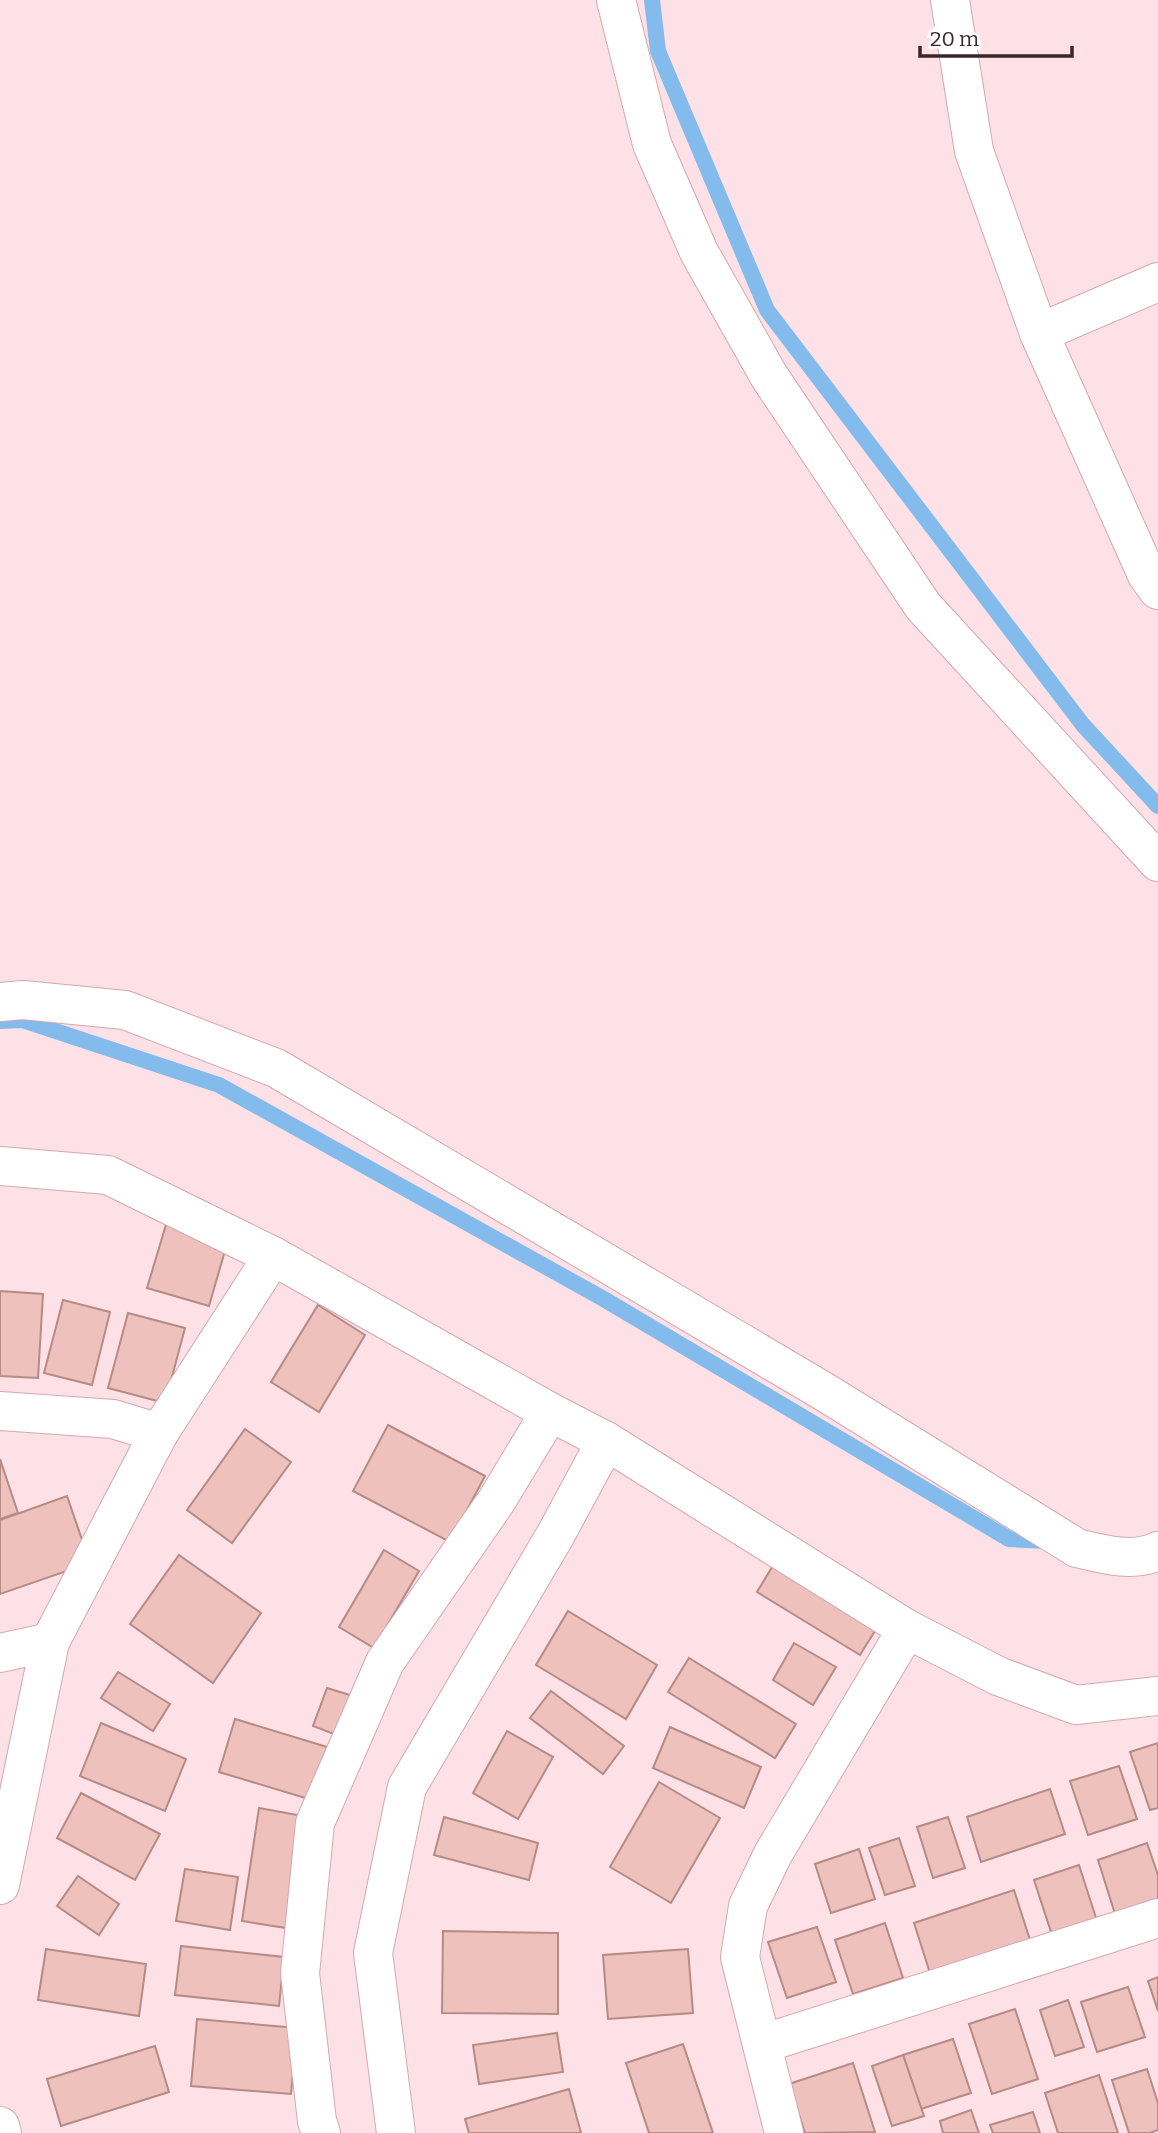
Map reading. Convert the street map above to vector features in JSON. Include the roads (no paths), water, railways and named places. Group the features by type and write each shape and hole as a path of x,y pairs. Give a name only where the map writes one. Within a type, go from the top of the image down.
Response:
{"street":[{"path":"616,0 652,144 699,252 769,376 923,606 1158,862"},
{"path":"950,0 974,151 1039,333 1147,575 1158,590"},
{"path":"1039,333 1158,282"},
{"path":"0,1002 23,1000 125,1010 276,1069 823,1391 1077,1548 1110,1556 1150,1555 1158,1551"},
{"path":"0,1166 108,1175 273,1255 606,1441 907,1629 998,1676 1076,1705 1158,1696"},
{"path":"0,1885 50,1642 159,1433 273,1255"},
{"path":"0,1411 113,1419 159,1433"},
{"path":"321,2133 317,2122 300,1973 315,1823 385,1662 497,1500 550,1412"},
{"path":"396,2133 373,1954 407,1787 555,1534 606,1441"},
{"path":"784,2133 740,1957 748,1906 773,1854 907,1629"},
{"path":"0,1653 50,1642"},
{"path":"762,2044 1158,1918"},
{"path":"0,2126 2,2133"}],"waterway":[{"path":"652,0 658,51 767,310 1083,725 1158,806"},
{"path":"0,1021 22,1020 219,1085 602,1298 1009,1539 1047,1541"}]}
